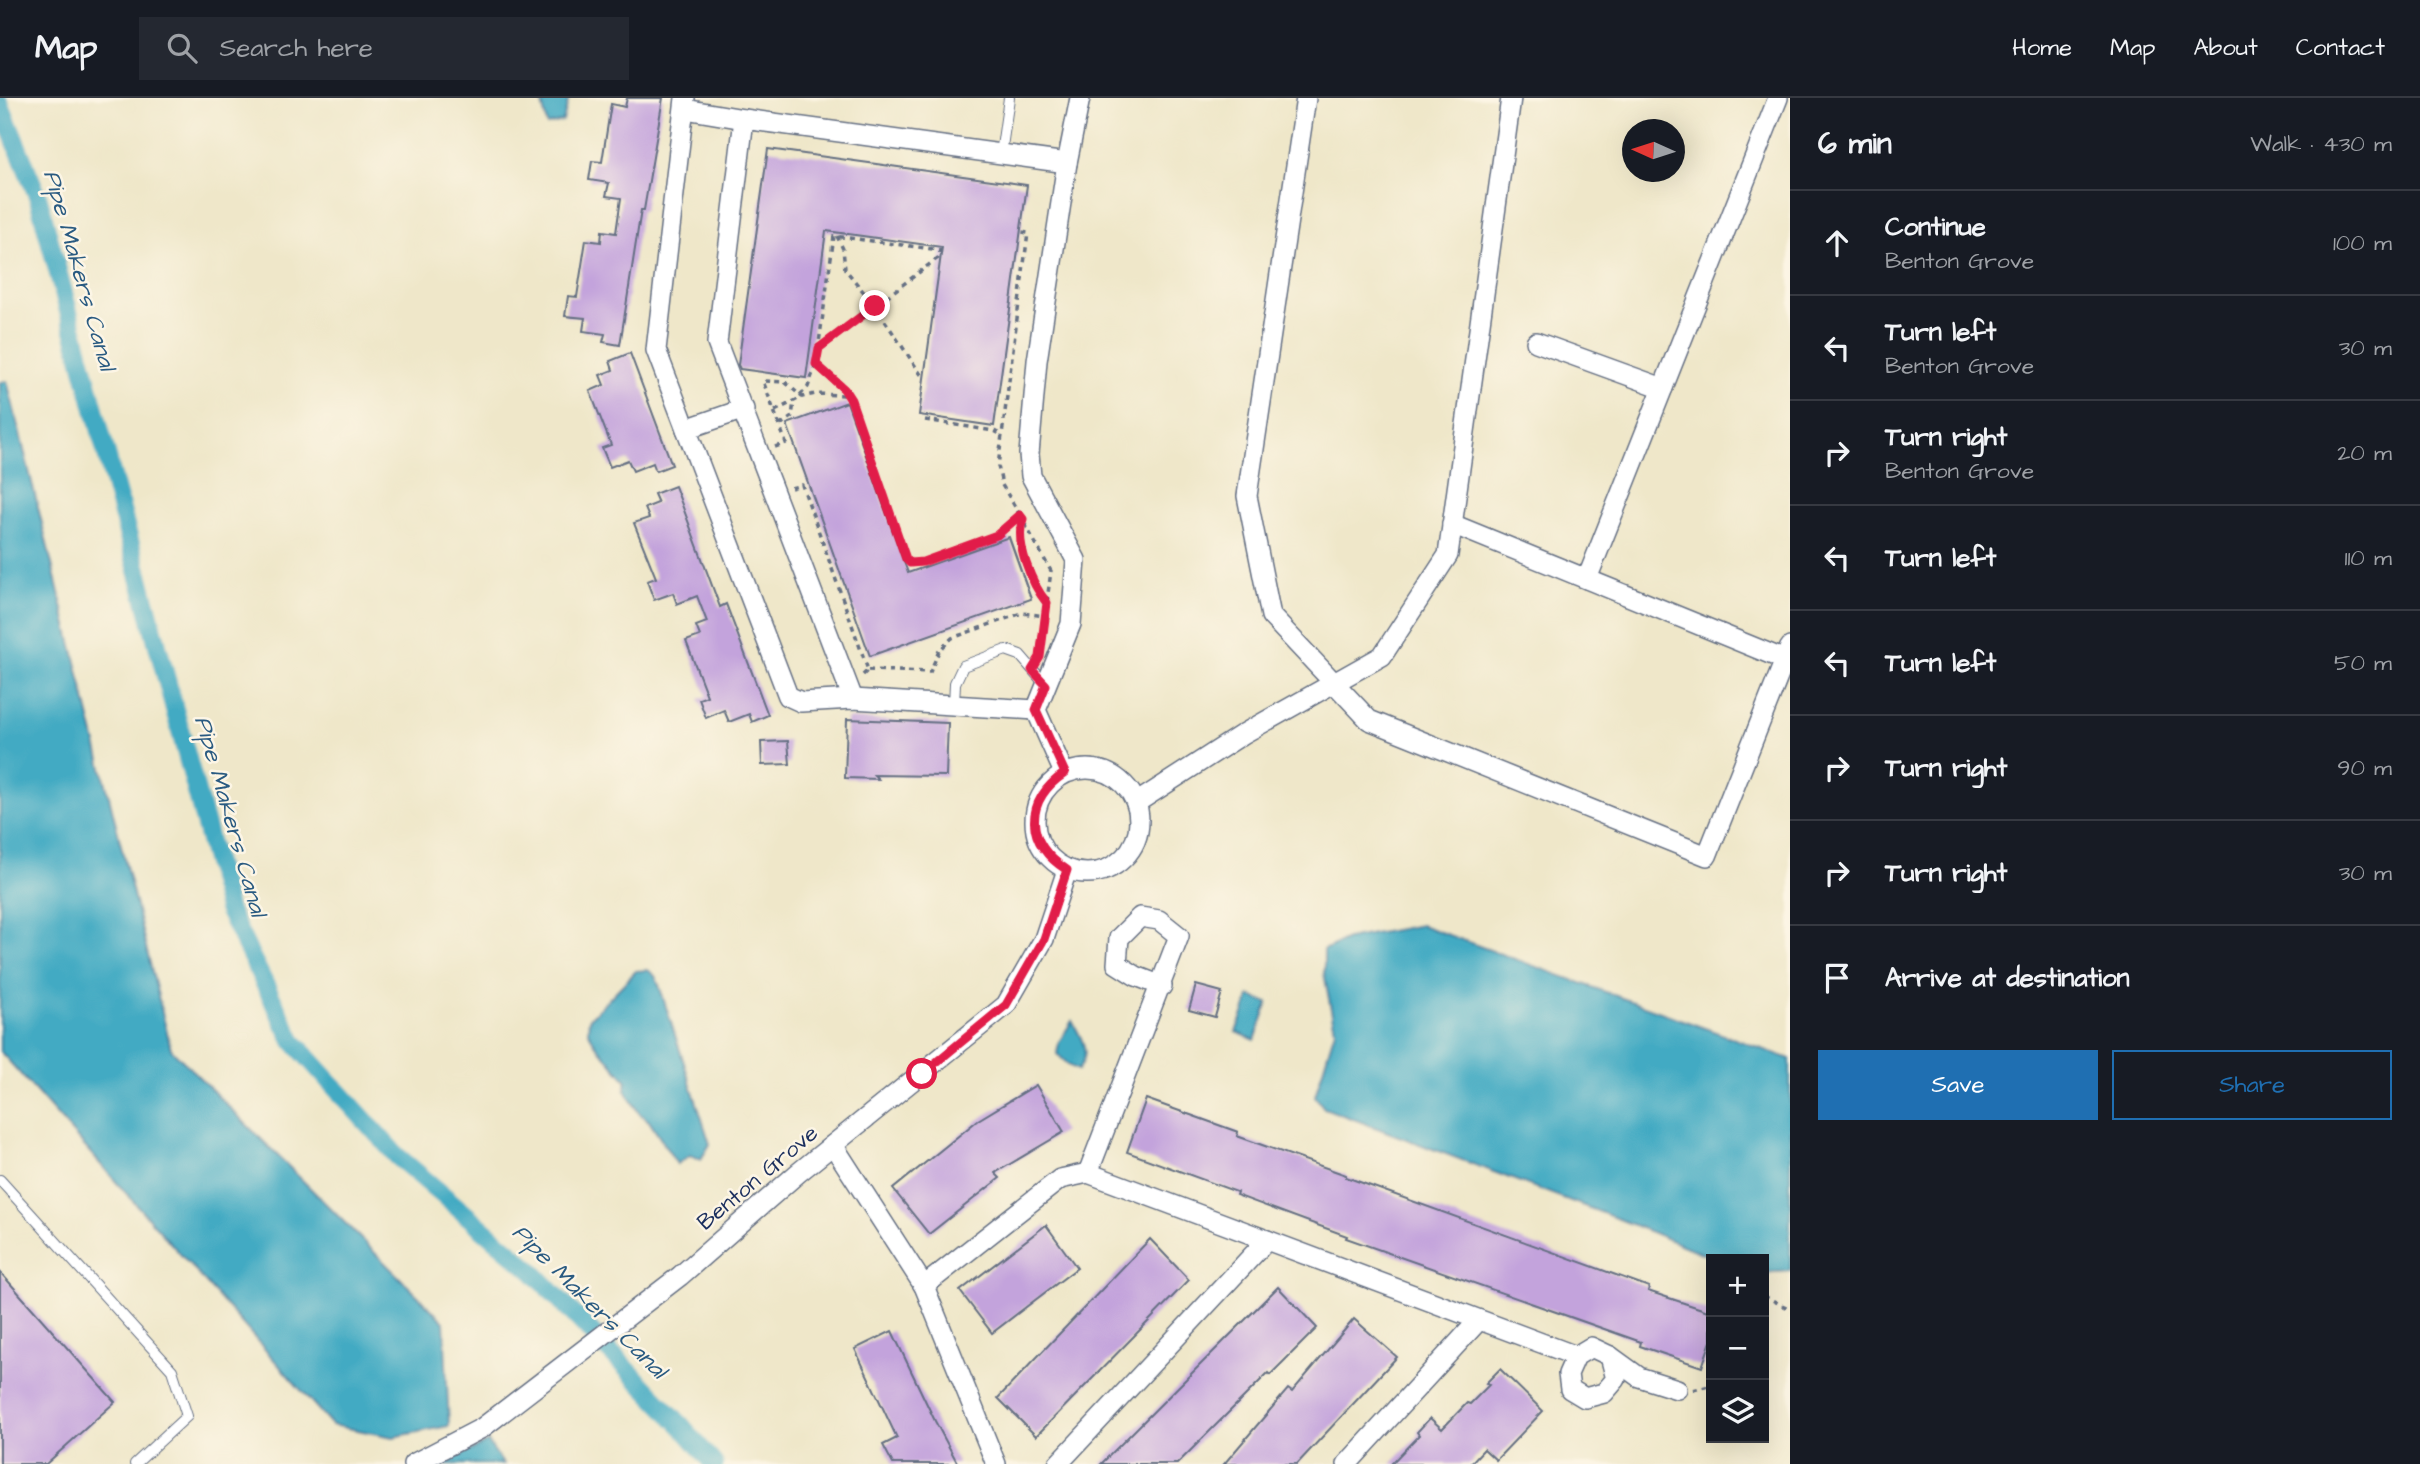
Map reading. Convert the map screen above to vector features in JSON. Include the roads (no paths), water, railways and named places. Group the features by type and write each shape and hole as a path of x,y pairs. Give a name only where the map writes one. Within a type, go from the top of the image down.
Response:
{"street":[{"path":"1065,773 1036,710 1071,624 1076,560 1031,476 1029,454 1037,361 1067,163 1080,98"},
{"path":"1306,98 1247,496 1271,616 1369,720 1707,856 1788,653 1587,579 1452,524"},
{"path":"1136,803 1243,734 1382,656 1448,555 1511,98"},
{"path":"1587,579 1778,98"},
{"path":"1036,710 954,705 851,693 801,702 788,696 656,350 685,103 744,119 1067,163"},
{"path":"744,119 717,343 851,693"},
{"path":"1536,342 1663,388"},
{"path":"686,429 744,409"},
{"path":"1081,768 1114,776 1127,788 1136,803 1139,820 1137,837 1129,852 1116,864 1101,872 1083,874 1067,870 1052,860 1041,847 1035,831 1035,814 1040,797 1050,783 1065,773 1081,768"},
{"name":"Benton Grove","path":"413,1464 482,1428 680,1276 833,1145 1006,1005 1044,939 1067,870"},
{"path":"1088,1173 1161,986"},
{"path":"833,1145 924,1286 996,1464"},
{"path":"924,1286 1060,1179 1088,1173 1576,1356"},
{"path":"1058,1464 1267,1240"},
{"path":"1347,1464 1479,1320"},
{"path":"1610,1356 1616,1379 1604,1393 1585,1398 1570,1390 1568,1374 1576,1356 1591,1348 1610,1356 1639,1377 1677,1389"}],"lane":[{"path":"1001,154 1009,98"},
{"path":"954,705 955,683 963,666 1006,650 1020,655 1046,685"},
{"path":"0,1180 172,1370 187,1416 135,1464"}],"water":[{"path":"541,98 569,98 563,121 547,125"},
{"path":"7,381 171,1049 444,1322 449,1426 393,1437 332,1425 0,1051 0,382"},
{"path":"1421,925 1790,1059 1790,1271 1769,1273 1769,1254 1706,1255 1629,1223 1324,1108 1315,1096 1335,1030 1324,973 1324,950 1347,939"},
{"path":"648,970 659,985 710,1144 701,1159 690,1155 677,1164 625,1090 627,1081 588,1032 589,1019 636,971"},
{"path":"1250,996 1268,1003 1255,1040 1236,1032"},
{"path":"1072,1021 1085,1051 1078,1070 1057,1054 1059,1042"},
{"path":"488,1442 503,1464 443,1464"}],"waterway":[{"name":"Pipe Makers Canal","path":"0,104 38,197 228,910 293,1041 397,1156 531,1270 680,1424 714,1464"}]}
